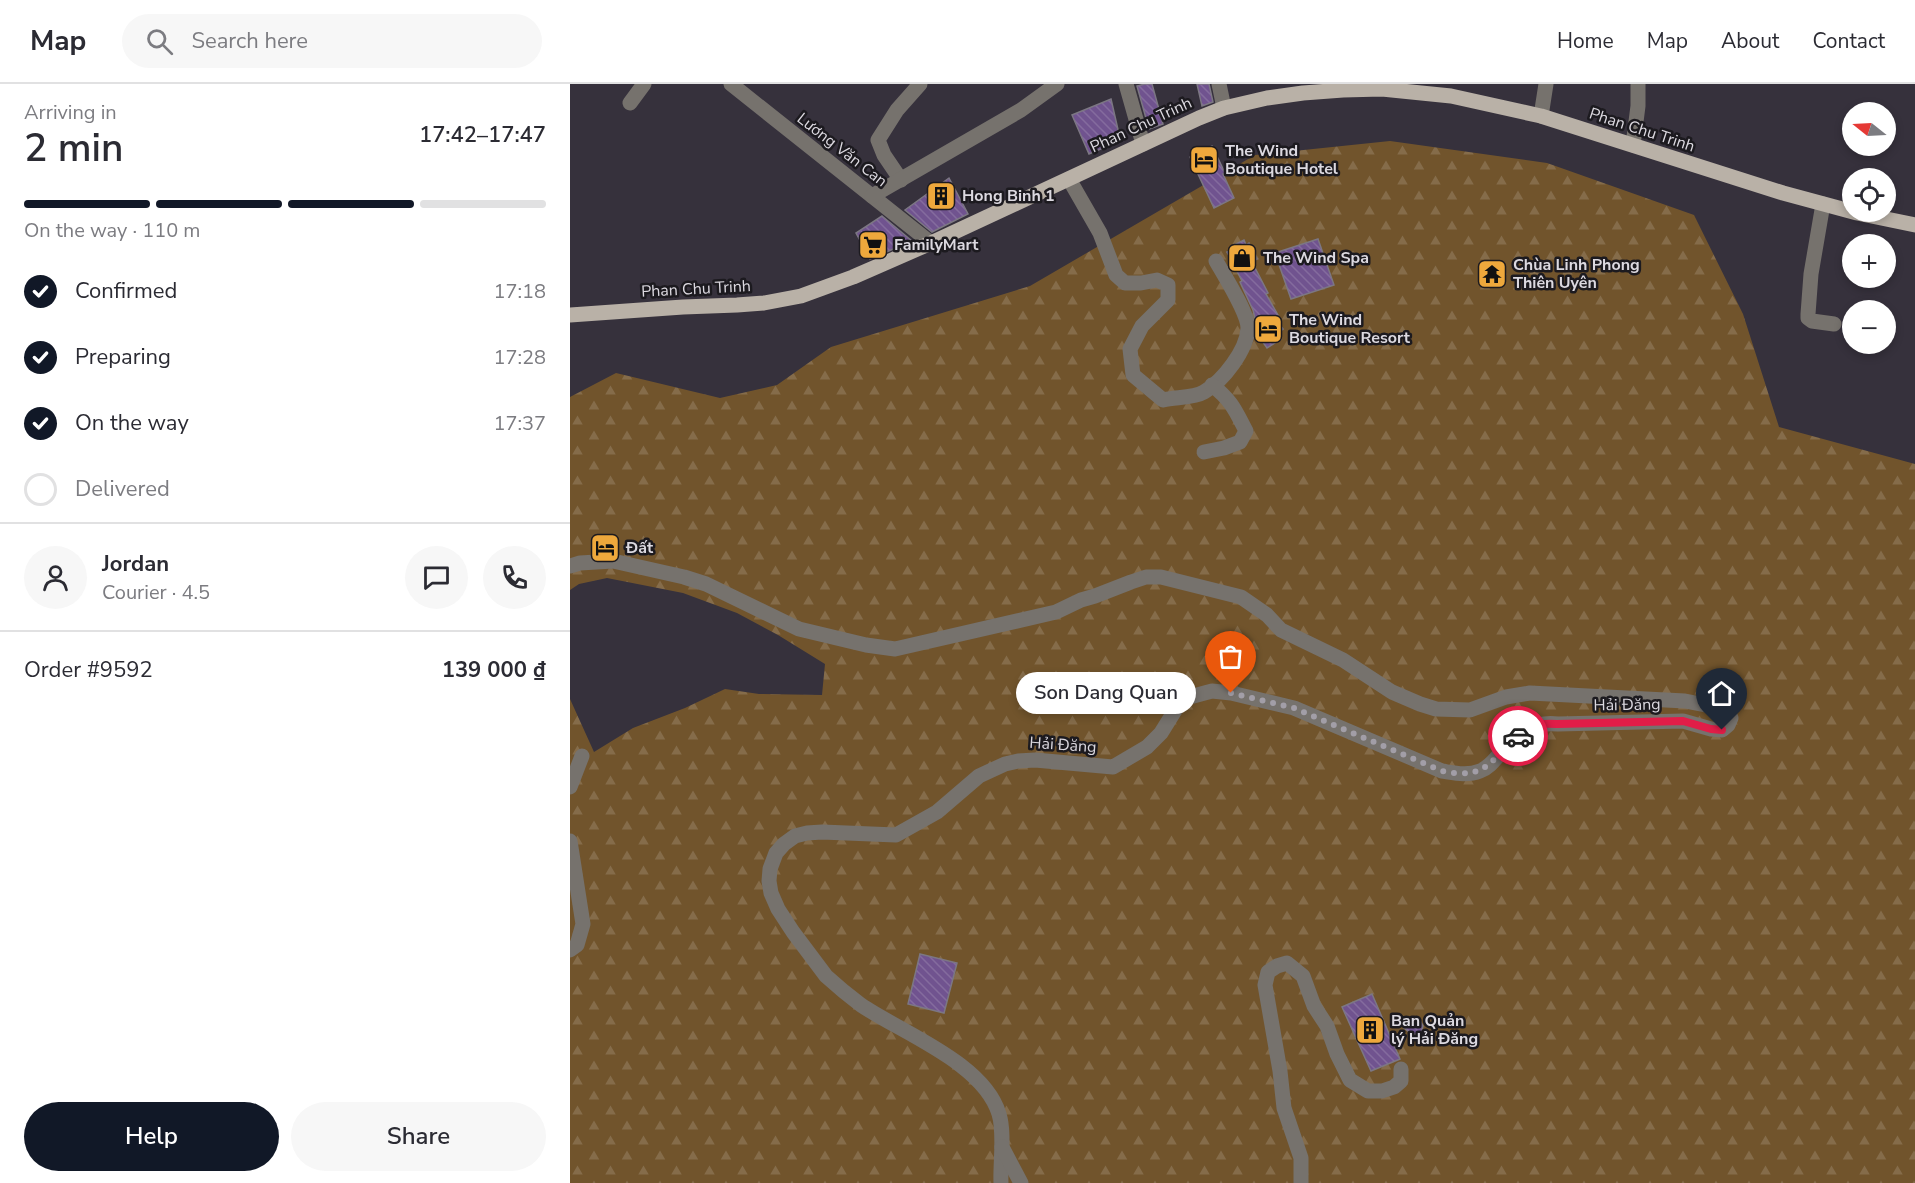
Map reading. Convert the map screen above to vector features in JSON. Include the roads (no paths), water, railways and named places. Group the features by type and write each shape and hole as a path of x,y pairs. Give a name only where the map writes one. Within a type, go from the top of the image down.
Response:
{"main road":[{"name":"Phan Chu Trinh","path":"570,315 737,305 801,296 853,278 1198,118 1224,108 1302,89 1343,90 1382,87 1451,90 1541,116 1783,193 1857,213 1915,225"}],"street":[{"path":"630,103 644,84"},
{"name":"Lương Văn Can","path":"731,84 931,243"},
{"path":"901,180 884,155 878,140 897,110 920,84"},
{"path":"872,196 1021,110 1057,84"},
{"path":"1126,84 1143,144"},
{"path":"1219,84 1224,108"},
{"path":"1541,116 1546,84"},
{"path":"1633,145 1638,84"},
{"path":"1069,179 1100,233 1116,275 1125,283 1157,280 1168,285 1168,300 1142,326 1130,349 1133,375 1163,400 1202,393 1231,366 1242,350 1248,327 1234,290 1216,261"},
{"path":"1823,204 1811,274 1808,318 1812,321 1834,324"},
{"path":"1204,452 1240,442 1246,431 1238,413 1226,396 1212,386"},
{"name":"Hải Đăng","path":"570,566 580,563 613,561 684,577 706,584 798,629 866,645 895,649 1056,612 1138,579 1161,577 1241,597 1267,615 1281,630 1343,660 1392,692 1420,705 1436,709 1470,710 1530,693 1685,701 1728,711 1731,718 1722,730 1683,721 1544,723 1527,727 1491,765 1480,771 1459,774 1442,771 1294,708 1250,696 1212,692 1186,698 1179,704 1161,733 1147,747 1113,767 1035,760 1018,761 1005,764 979,776 937,813 896,835 822,832 795,836 776,853 769,881 778,909 826,976 836,985 861,1005 931,1045 978,1080 992,1096 1000,1116 1001,1183"},
{"path":"570,787 582,756"},
{"path":"570,841 583,924 577,945 570,950"},
{"path":"1301,1183 1301,1158 1284,1108 1265,985 1268,972 1287,963 1303,976 1314,1006 1327,1026 1350,1080 1368,1091 1382,1091 1394,1087 1401,1081 1401,1069"},
{"name":"Hải Đăng","path":"1001,1144 1021,1183"}],"place":[{"name":"The Wind Boutique Hotel","path":"1204,160"},
{"name":"Hong Binh 1","path":"941,196"},
{"name":"FamilyMart","path":"873,245"},
{"name":"The Wind Spa","path":"1242,258"},
{"name":"Chùa Linh Phong Thiên Uyên","path":"1492,274"},
{"name":"The Wind Boutique Resort","path":"1268,329"},
{"name":"Đất","path":"605,548"},
{"name":"Son Dang Quan","path":"1231,693"},
{"name":"Ban Quản lý Hải Đăng","path":"1370,1030"}]}
